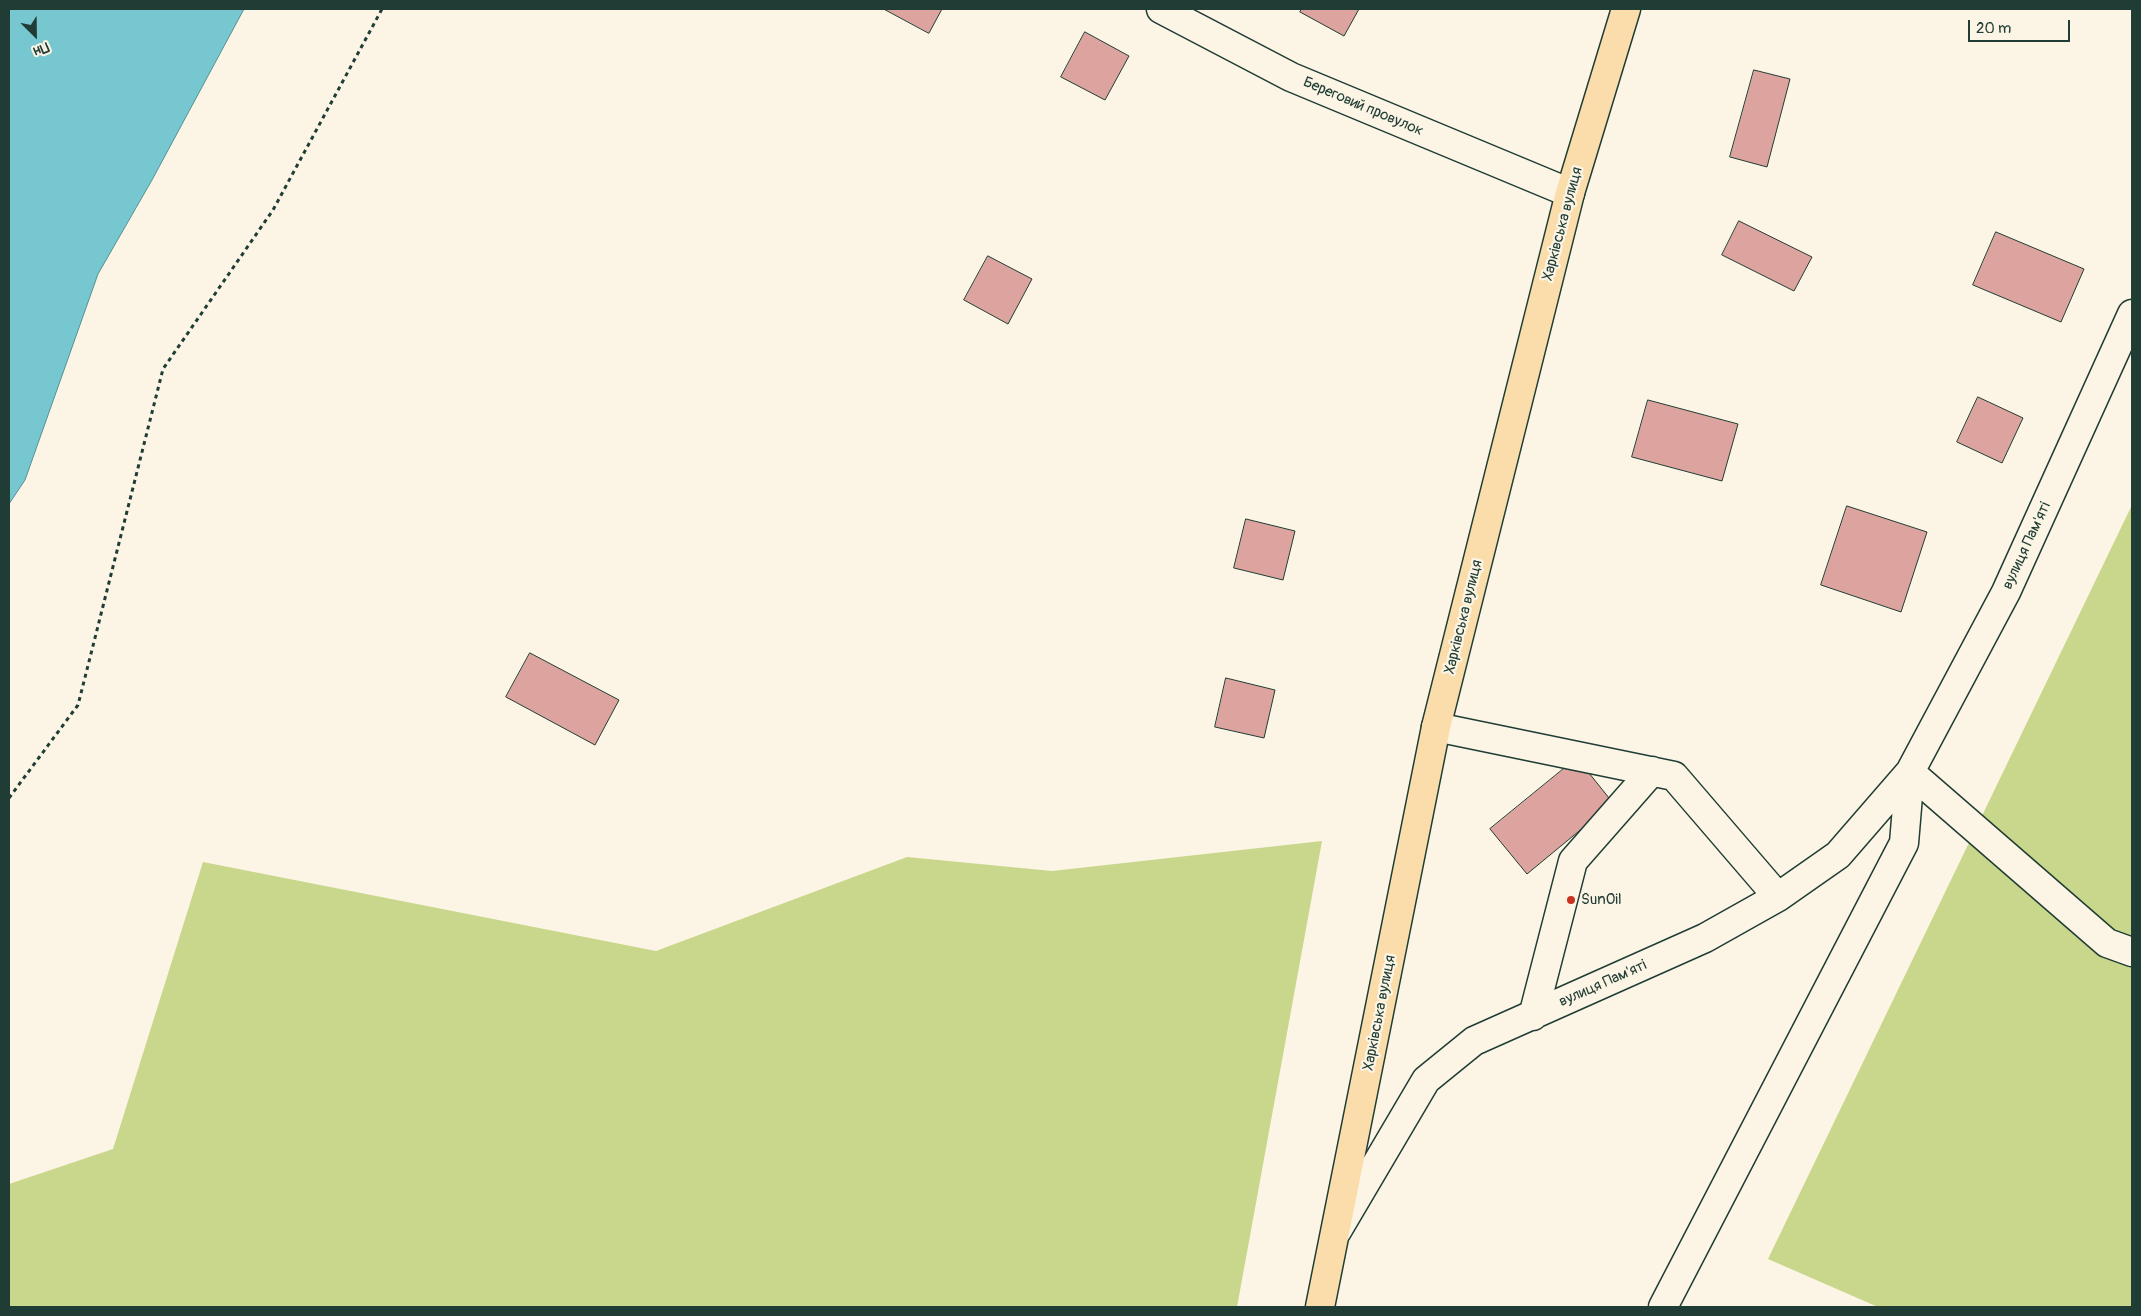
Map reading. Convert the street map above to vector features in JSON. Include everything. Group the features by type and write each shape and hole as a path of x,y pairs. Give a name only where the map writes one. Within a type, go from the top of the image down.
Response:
{"main road":[{"name":"Харківська вулиця","path":"1320,1307 1436,727 1570,193 1626,9"}],"street":[{"name":"Береговий провулок","path":"1161,9 1291,77 1570,193"},
{"name":"вулиця Пам'яті","path":"1336,1232 1426,1080 1474,1041 1705,938 1778,897 1838,855 1910,772 2006,592 2132,314"},
{"path":"1436,727 1674,776 1778,897"},
{"path":"1533,1016 1573,861 1652,772"},
{"path":"1910,772 2107,943 2132,952"},
{"name":"вулиця Пам'яті","path":"1663,1307 1904,843 1910,772"}],"path":[{"path":"9,798 78,705 162,369 273,210 382,9"}],"green space":[{"path":"2132,505 2132,1307 1878,1307 1768,1259"},
{"path":"1322,841 1237,1307 9,1307 9,1184 113,1149 203,862 656,951 907,857 1052,871"}],"water":[{"path":"9,9 244,9 152,180 98,274 25,480 9,504"}],"building":[{"path":"884,9 942,9 929,33"},
{"path":"1302,9 1359,9 1344,36 1300,12"},
{"path":"1085,32 1129,56 1105,100 1061,77"},
{"path":"1754,70 1790,79 1767,167 1730,157"},
{"path":"1739,221 1812,257 1794,291 1722,255"},
{"path":"1996,232 2084,269 2061,322 1973,285"},
{"path":"988,256 1032,279 1008,324 964,300"},
{"path":"1978,397 2023,418 2002,463 1957,442"},
{"path":"1648,400 1738,424 1722,481 1632,457"},
{"path":"1847,506 1927,532 1901,612 1821,585"},
{"path":"1246,519 1295,531 1283,580 1234,568"},
{"path":"530,653 619,700 595,745 506,697"},
{"path":"1226,678 1275,690 1264,738 1215,727"},
{"path":"1577,758 1613,803 1527,874 1490,829"}],"place":[{"name":"SunOil","path":"1571,900"}]}
